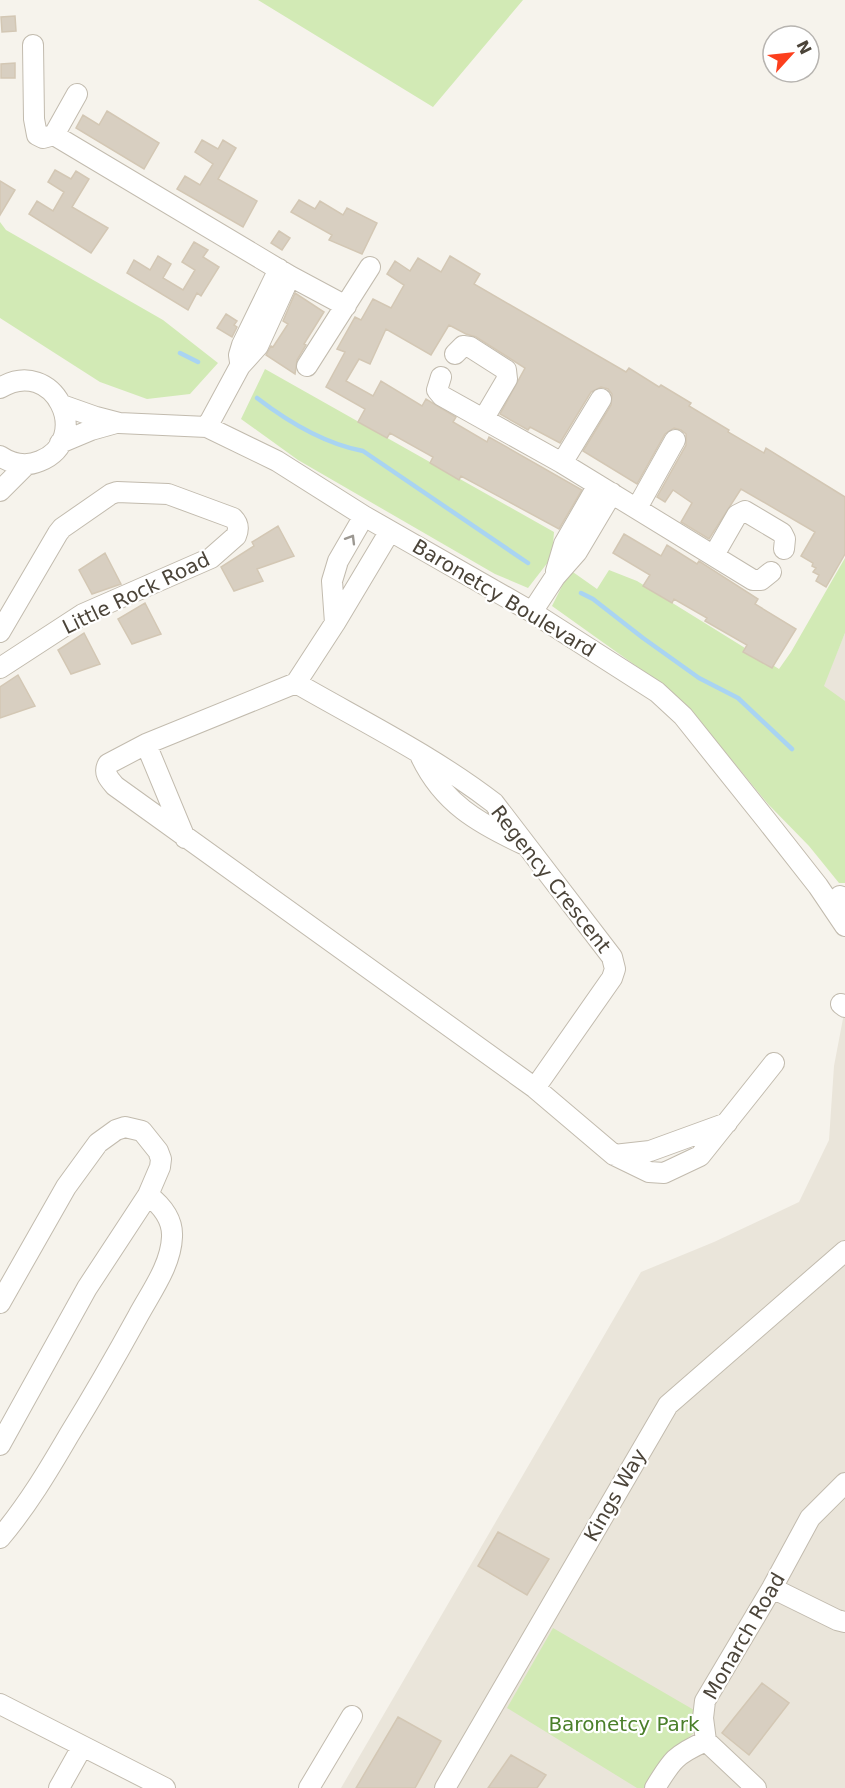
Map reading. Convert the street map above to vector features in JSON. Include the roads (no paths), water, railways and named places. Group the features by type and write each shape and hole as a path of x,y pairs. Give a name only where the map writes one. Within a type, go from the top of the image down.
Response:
{"street":[{"path":"33,45 36,131 40,137 54,135 285,273 346,306"},
{"path":"54,135 77,94"},
{"path":"307,366 370,267"},
{"path":"207,427 240,366 239,355 242,345 285,273"},
{"path":"455,354 463,346 470,347 506,370 507,379 484,418"},
{"path":"441,377 437,390 439,394 562,462 753,580 764,579 771,572"},
{"path":"0,388 16,381 33,381 52,391 62,405 66,422 60,443"},
{"path":"562,462 602,399"},
{"name":"Baronetcy Boulevard","path":"62,405 119,423 207,427 277,461 364,516 532,612 657,692 683,716 818,886 845,926"},
{"name":"Baronetcy Boulevard","path":"27,464 46,458 60,443 91,430 119,423"},
{"path":"637,508 675,440"},
{"path":"0,456 16,464 27,464"},
{"path":"0,490 27,464"},
{"path":"532,612 555,577 564,544 605,489"},
{"name":"Little Rock Road","path":"0,632 62,528 114,493 168,494 233,518 237,522 236,536 211,558 82,614 0,668"},
{"path":"714,555 737,515 745,511 782,533 785,539 784,549"},
{"path":"339,616 332,581 338,561 364,516"},
{"path":"385,528 354,571 344,592 339,616 296,682 146,744 108,764 107,776 115,786 185,838 535,1088 615,1155 649,1172 664,1173 700,1156 774,1062"},
{"name":"Regency Crescent","path":"296,682 419,754 494,803 612,957 615,969 612,978 535,1088"},
{"path":"146,744 185,838"},
{"name":"Baronetcy Boulevard","path":"818,886 843,899"},
{"path":"0,1304 66,1187 104,1137 116,1130 132,1128 142,1131 152,1141 161,1159 148,1195 87,1288 0,1445"},
{"path":"0,1538 21,1512 53,1462 112,1363 168,1260 172,1235 169,1220 162,1206 148,1195"},
{"name":"Kings Way","path":"445,1788 668,1405 845,1251"},
{"name":"Monarch Road","path":"706,1741 703,1718 705,1701 772,1588 810,1518 845,1483"},
{"path":"772,1588 845,1622"},
{"path":"0,1704 165,1788"},
{"path":"309,1788 352,1716"},
{"path":"655,1788 670,1762 677,1755 706,1741 756,1788"},
{"path":"59,1788 82,1747"}],"waterway":[{"path":"180,353 198,362"},
{"path":"257,398 307,430 335,443 363,451 528,563"},
{"path":"581,593 593,599 699,678 738,698 792,749"}],"park label":[{"name":"Baronetcy Park","path":"624,1724"}]}
